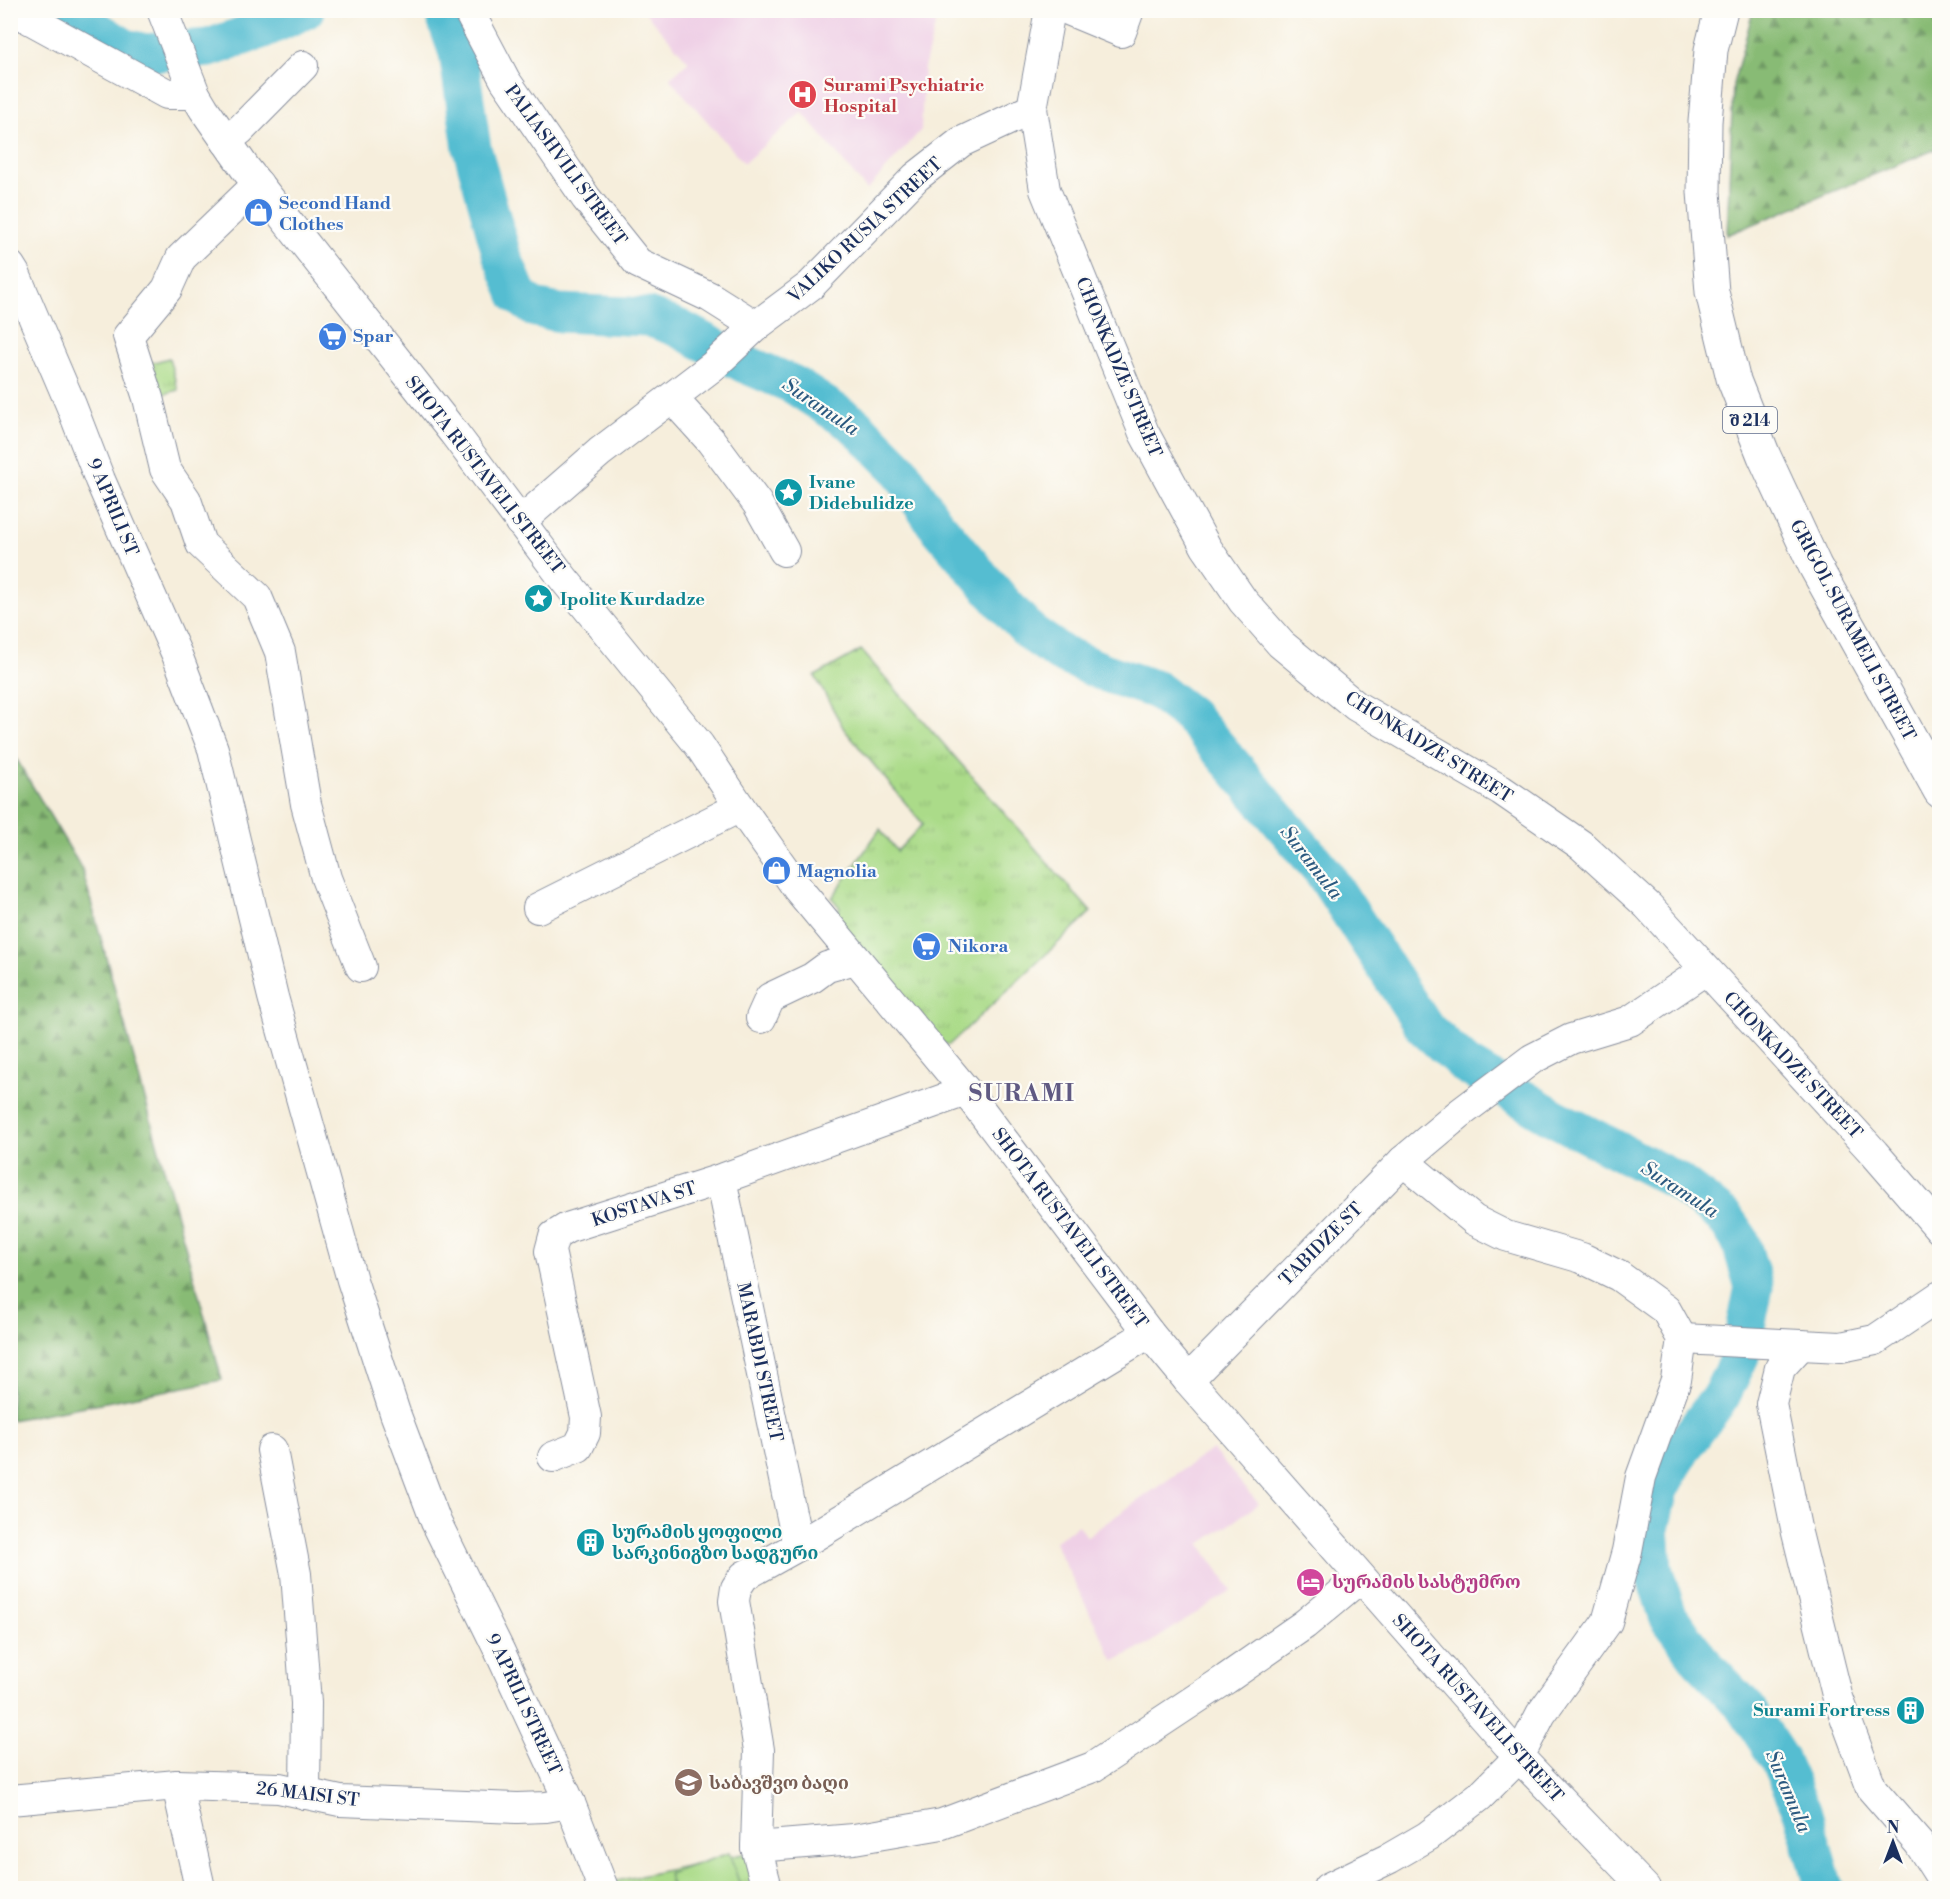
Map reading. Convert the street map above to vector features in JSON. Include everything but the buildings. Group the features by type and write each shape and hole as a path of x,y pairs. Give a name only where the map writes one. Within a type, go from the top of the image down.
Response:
{"main road":[{"name":"GRIGOL SURAMELI STREET","path":"1721,10 1711,51 1704,192 1712,292 1733,378 1764,456 1815,566 1940,790"}],"street":[{"path":"13,10 167,94 196,93"},
{"name":"PALIASHVILI STREET","path":"468,10 505,80 586,198 638,263 710,297 753,329"},
{"path":"1032,109 1050,10"},
{"path":"1068,10 1121,32 1129,10"},
{"name":"SHOTA RUSTAVELI STREET","path":"167,23 196,93 226,141 258,184 454,433 520,522 699,745 798,889 966,1091 1149,1333 1360,1578 1519,1757 1645,1888"},
{"path":"226,141 240,130 303,66"},
{"name":"VALIKO RUSIA STREET","path":"520,522 600,452 672,398 753,329 811,285 916,177 961,142 1032,109"},
{"name":"CHONKADZE STREET","path":"1032,109 1045,190 1144,433 1206,547 1243,601 1281,644 1356,706 1501,790 1581,845 1648,906 1874,1153 1940,1229"},
{"path":"258,184 181,258 167,289 128,336 148,398 165,469 186,500 201,543 256,597 280,652 306,804 326,878 361,967"},
{"name":"9 APRILI ST","path":"10,266 177,655 213,749 273,997 352,1280 395,1413 436,1522"},
{"path":"672,398 711,441 757,503 784,551"},
{"path":"538,908 740,807"},
{"path":"761,1018 770,998 812,978 827,967 855,959"},
{"name":"TABIDZE ST","path":"1188,1380 1403,1161 1459,1114 1532,1059 1571,1039 1630,1021 1705,970"},
{"name":"KOSTAVA ST","path":"553,1457 578,1447 585,1433 586,1417 550,1251 554,1236 567,1228 721,1179 966,1091"},
{"path":"1328,1888 1390,1858 1428,1836 1480,1796 1519,1757 1542,1714 1607,1622 1627,1551 1641,1477 1676,1380 1682,1340 1666,1310 1619,1276 1582,1258 1506,1236 1474,1220 1403,1161"},
{"name":"MARABDI STREET","path":"721,1179 798,1546"},
{"path":"1682,1340 1841,1347 1875,1340 1940,1296"},
{"path":"767,1888 756,1847 759,1750 734,1601 736,1588 744,1576 798,1546 1149,1333"},
{"path":"1791,1344 1780,1368 1771,1404 1797,1533 1838,1695 1872,1788 1919,1843 1940,1876"},
{"path":"272,1450 296,1574 306,1703 305,1794"},
{"name":"9 APRILI STREET","path":"436,1522 570,1803 603,1888"},
{"path":"756,1847 854,1839 942,1824 1093,1767 1295,1630 1360,1578"},
{"path":"177,1785 200,1888"},
{"name":"26 MAISI ST","path":"10,1800 177,1785 279,1788 340,1801 527,1808 570,1803"}],"shaded area":[{"name":"Surami Psychiatric Hospital","path":"644,11 939,11 924,68 921,130 867,190 802,112 744,163 669,78 689,62"},
{"path":"1212,1449 1259,1504 1200,1544 1232,1590 1150,1643 1114,1661 1054,1542 1078,1525 1086,1537"}],"green space":[{"path":"1753,11 1939,11 1939,148 1727,235 1733,84"},
{"path":"169,358 178,390 154,397 144,365"},
{"path":"861,650 1091,912 949,1045 927,1039 825,922 840,908 832,898 880,829 897,851 923,824 844,729 815,676"},
{"path":"11,750 82,869 222,1380 11,1420"},
{"path":"761,1850 770,1888 615,1888 612,1882"},
{"path":"729,1853 741,1888 673,1888 668,1874"}],"waterway":[{"name":"Suramula","path":"70,10 71,14 125,48 145,53 209,48 263,29 305,10"},
{"name":"Suramula","path":"443,10 458,53 472,148 502,256 518,295 535,308 560,313 648,317 678,328 745,364 792,384 855,425 899,469 934,522 1030,632 1060,653 1103,672 1157,690 1190,715 1324,873 1425,1028 1466,1065 1553,1117 1675,1180 1723,1216 1740,1240 1754,1287 1740,1356 1721,1396 1683,1447 1659,1489 1650,1528 1653,1569 1668,1616 1700,1660 1745,1707 1779,1759 1802,1811 1824,1888"}],"place":[{"name":"Surami Psychiatric Hospital","path":"803,95"},
{"name":"Second Hand Clothes","path":"258,213"},
{"name":"Spar","path":"332,336"},
{"name":"Ivane Didebulidze","path":"788,492"},
{"name":"Ipolite Kurdadze","path":"539,599"},
{"name":"Magnolia","path":"776,871"},
{"name":"Nikora","path":"927,946"},
{"name":"სურამის ყოფილი სარკინიგზო სადგური","path":"591,1542"},
{"name":"სურამის სასტუმრო","path":"1311,1582"},
{"name":"Surami Fortress","path":"1911,1710"},
{"name":"საბავშვო ბაღი","path":"688,1783"}],"district":[{"name":"SURAMI","path":"1022,1093"}]}
